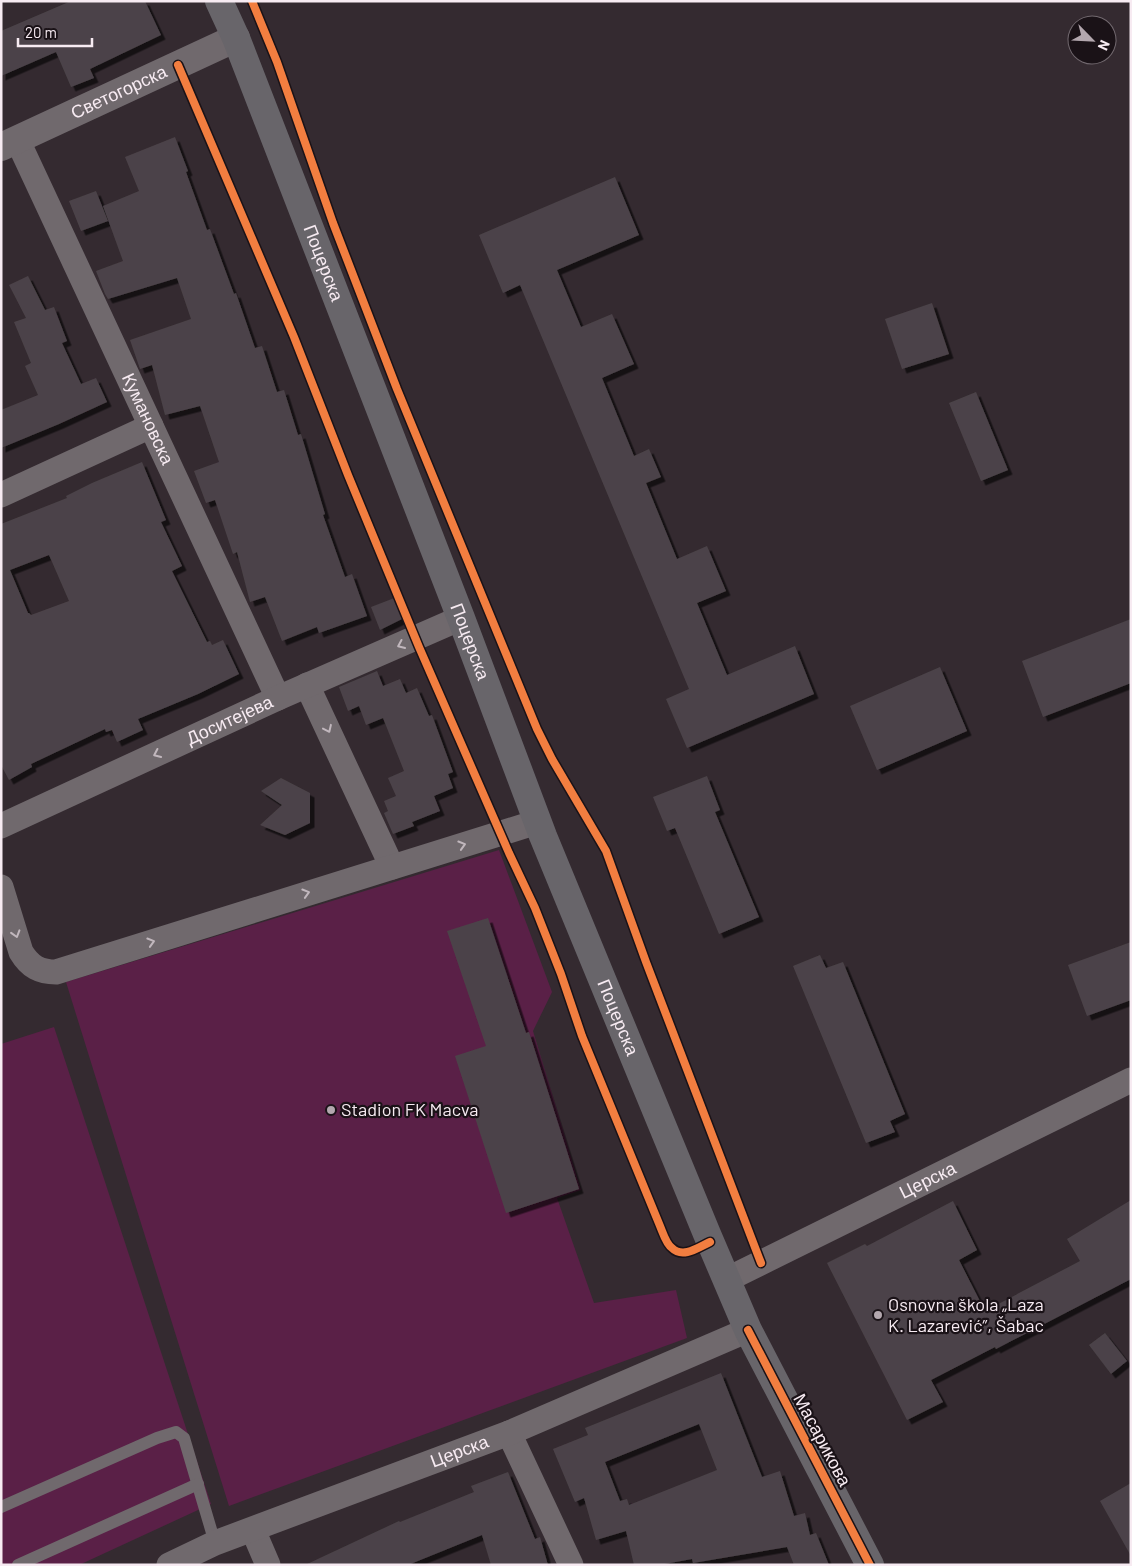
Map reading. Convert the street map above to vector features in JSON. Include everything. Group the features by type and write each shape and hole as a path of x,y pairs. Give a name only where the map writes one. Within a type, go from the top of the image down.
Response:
{"main road":[{"name":"Поцерска","path":"219,1 236,38 461,618 537,822 726,1280"},
{"name":"Масарикова","path":"726,1280 748,1330 870,1565"}],"street":[{"name":"Светогорска","path":"9,143 236,38"},
{"name":"Кумановска","path":"9,143 151,426 278,698"},
{"path":"1,495 151,426"},
{"name":"Доситејева","path":"1,826 278,698 461,618"},
{"path":"308,685 392,867"},
{"path":"1,887 21,952 26,960 34,968 56,972 537,822"},
{"name":"Церска","path":"726,1280 1131,1080"},
{"name":"Церска","path":"169,1565 215,1542 253,1530 509,1433 748,1330"},
{"path":"509,1433 571,1565"},
{"path":"253,1530 268,1565"}],"lane":[{"path":"1,1507 157,1438 176,1432 184,1438 215,1542"},
{"path":"18,1565 198,1484"}],"shaded area":[{"name":"Stadion FK Macva","path":"499,850 552,992 533,1031 581,1190 557,1198 594,1303 676,1290 687,1338 229,1506 66,982"},
{"path":"54,1027 211,1504 79,1565 1,1565 1,1044"}],"building":[{"path":"71,1 145,1 161,35 90,69 94,78 71,87 56,52 1,76 1,31"},
{"path":"175,137 207,230 210,229 234,294 236,293 255,348 262,346 277,392 284,390 298,435 301,434 325,514 323,515 345,577 352,574 367,616 319,633 317,627 282,641 265,597 250,602 237,552 233,554 215,500 206,503 194,471 219,462 200,406 165,415 152,365 140,369 130,340 191,319 177,278 108,299 96,271 123,261 103,206 139,191 125,157"},
{"path":"615,177 639,235 557,270 581,327 612,314 634,364 602,378 634,456 649,449 661,477 646,483 677,559 707,546 726,591 697,603 727,675 795,646 814,694 687,748 666,699 689,689 520,285 503,293 479,235"},
{"path":"96,191 108,221 81,231 69,201"},
{"path":"28,276 45,310 54,307 67,341 62,343 81,384 96,378 107,402 1,448 1,410 38,395 25,366 31,363 14,322 26,318 9,285"},
{"path":"932,303 949,354 902,369 885,319"},
{"path":"976,392 1008,470 981,481 949,403"},
{"path":"142,462 166,520 161,522 182,566 172,571 207,642 210,641 212,645 223,640 239,674 198,694 138,719 143,730 117,742 112,730 106,732 105,729 31,764 32,767 9,780 1,765 1,524 67,498 66,496","holes":["49,555 69,601 31,615 28,613 10,570"]},
{"path":"397,597 404,618 380,630 371,607"},
{"path":"1131,619 1131,683 1043,717 1022,661"},
{"path":"940,667 967,731 877,770 850,706"},
{"path":"377,671 383,686 400,679 406,693 417,688 429,716 432,715 453,772 448,774 453,788 434,796 440,811 412,822 414,826 393,834 384,813 388,811 384,801 396,796 388,778 404,771 383,718 366,725 359,706 348,711 339,687"},
{"path":"707,776 720,810 715,812 759,917 719,934 675,828 667,831 653,797"},
{"path":"281,778 310,793 310,823 285,835 260,825 282,805 261,791"},
{"path":"488,918 526,1033 529,1032 579,1189 506,1213 455,1056 486,1046 447,931"},
{"path":"1131,942 1131,1000 1087,1016 1068,965"},
{"path":"820,955 826,968 843,962 905,1114 890,1121 895,1132 866,1143 793,966"},
{"name":"Osnovna škola „Laza K. Lazarević”, Šabac","path":"1131,1200 1131,1279 996,1349 995,1347 931,1380 943,1402 907,1420 827,1263 865,1244 867,1246 953,1201 977,1250 959,1260 985,1311 1080,1261 1067,1239"},
{"path":"1105,1333 1127,1361 1111,1374 1089,1345"},
{"path":"721,1373 762,1477 780,1471 794,1516 805,1513 810,1535 816,1533 829,1565 794,1565 787,1547 693,1563 692,1559 659,1565 634,1565 626,1531 596,1540 584,1498 575,1502 553,1449 588,1435 585,1428","holes":["699,1424 717,1470 629,1505 627,1499 620,1501 605,1462"]},
{"path":"508,1472 535,1539 540,1537 548,1565 491,1565 482,1535 408,1565 305,1565 399,1521 474,1492 471,1486"},
{"path":"1131,1483 1131,1556 1100,1501"}],"cycle path":[{"path":"252,1 277,62 333,223 397,389 537,729 552,759 606,851 646,962 761,1263"},
{"path":"178,65 294,337 348,475 419,647 535,908 561,974 582,1036 665,1238 670,1246 676,1251 681,1252 691,1251 710,1242"},
{"path":"748,1330 870,1565"}],"place":[{"name":"Stadion FK Macva","path":"331,1110"},
{"name":"Osnovna škola „Laza K. Lazarević”, Šabac","path":"878,1315"}]}
